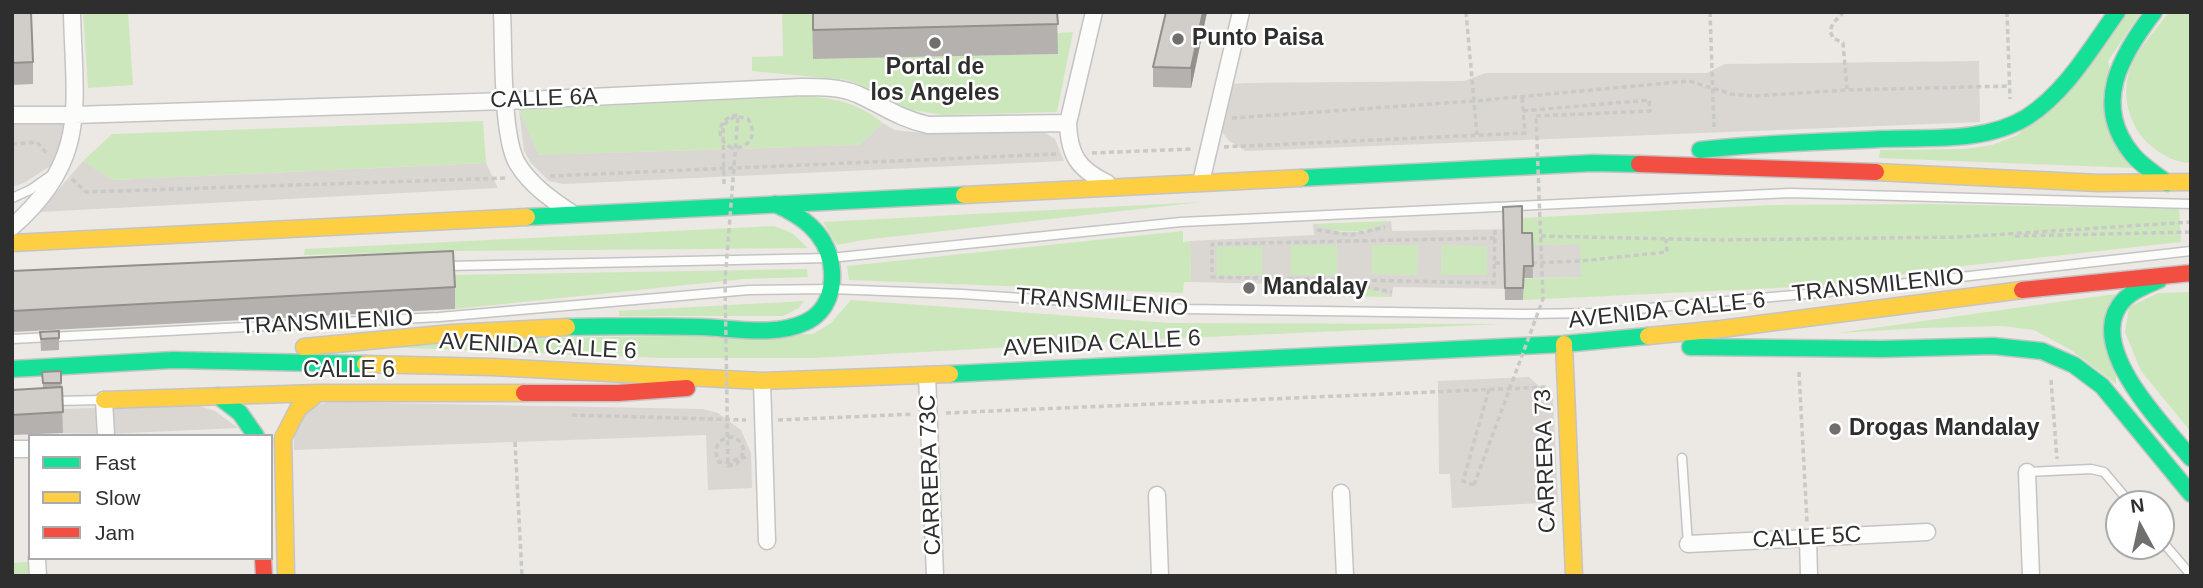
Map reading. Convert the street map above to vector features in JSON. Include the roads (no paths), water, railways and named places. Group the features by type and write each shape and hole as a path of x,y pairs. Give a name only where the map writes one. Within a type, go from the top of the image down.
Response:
{"main road":[{"path":"1593,163 1714,148 1931,137 2011,125 2036,110 2056,92 2116,12"},
{"path":"2154,12 2119,64 2111,88 2113,111 2119,131 2132,153 2167,183"},
{"path":"12,243 1593,163 1793,168 2098,183 2191,182"},
{"path":"173,360 390,338 539,327 625,325 789,328 806,323 820,314 828,302 831,289 830,258 825,243 807,220 772,203"},
{"name":"AVENIDA CALLE 6","path":"12,369 173,360 492,367 762,381 927,374 1564,344 1721,329 2048,287 2191,273"},
{"path":"2171,274 2140,288 2120,304 2115,311 2113,327 2115,347 2119,363 2132,385 2191,458"},
{"path":"1564,344 1797,350 2014,348 2042,351 2085,371 2102,386 2191,494"},
{"name":"CARRERA 73","path":"1564,344 1574,576"},
{"name":"CALLE 6","path":"104,400 318,393 618,393 762,381"},
{"path":"286,576 282,438 298,409 318,393"},
{"path":"218,396 249,421 255,434"}],"street":[{"path":"12,227 50,188 72,139 72,12"},
{"path":"502,12 511,148 527,177 573,214"},
{"path":"1094,12 1068,123 1073,153 1081,166 1091,176 1112,186"},
{"path":"1200,182 1241,12"},
{"name":"CALLE 6A","path":"12,115 830,88 855,93 906,120 928,125 1068,123"},
{"name":"CARRERA 73C","path":"927,374 934,576"},
{"path":"762,381 767,541"},
{"path":"104,400 106,434"},
{"path":"2027,472 2031,576"},
{"path":"1342,494 1345,576"},
{"path":"1157,495 1160,576"},
{"name":"CALLE 5C","path":"1688,544 1927,532"},
{"path":"1808,538 1810,576"}],"lane":[{"path":"12,198 30,190 61,168"},
{"path":"441,266 830,258 1181,222 1776,193 2191,204"},
{"name":"TRANSMILENIO","path":"12,339 439,317 713,292 831,289 962,294 1186,309 1592,313 1828,292 2187,251"},
{"path":"48,401 104,400"},
{"path":"1682,458 1688,544"},
{"path":"2027,472 2091,469 2104,472 2119,490"},
{"path":"2175,556 2191,575"}],"place":[{"name":"Punto Paisa","path":"1178,39"},
{"name":"Portal de los Angeles","path":"935,43"},
{"name":"Mandalay","path":"1249,288"},
{"name":"Drogas Mandalay","path":"1835,429"}]}
